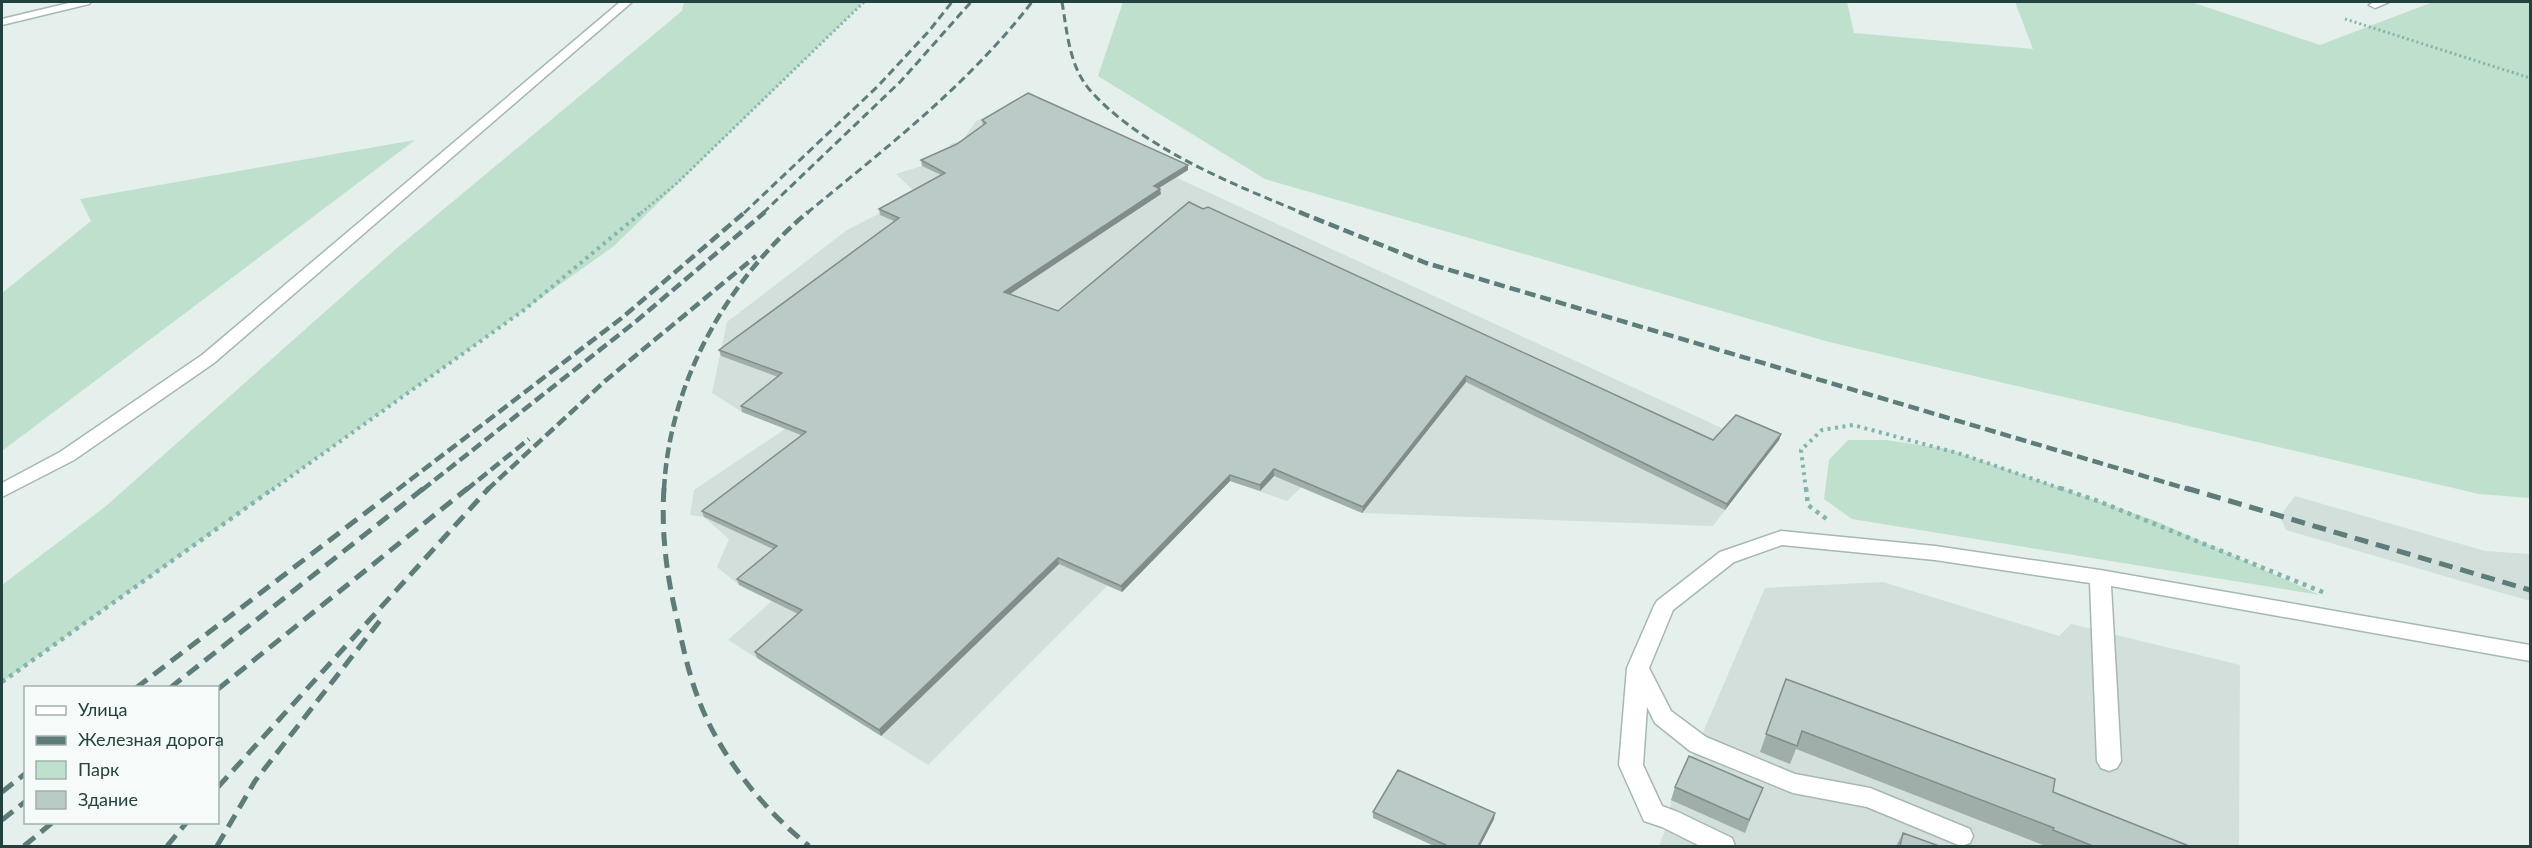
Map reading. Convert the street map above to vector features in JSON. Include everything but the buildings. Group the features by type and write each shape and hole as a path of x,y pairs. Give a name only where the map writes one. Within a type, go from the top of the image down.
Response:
{"street":[{"path":"2,22 85,2"},
{"path":"2,491 67,456 208,359 626,2"},
{"path":"1723,846 1669,819 1653,814 1631,765 1638,668 1664,606 1727,557 1781,538 1935,553 2100,577 2530,653"},
{"path":"2100,577 2109,761"},
{"path":"1638,668 1663,717 1698,744 1793,783 1870,798 1961,836"}],"path":[{"path":"2,682 524,310 678,183 864,2"},
{"path":"2345,19 2530,78"},
{"path":"1862,546 1808,506 1801,450 1822,430 1852,424 1961,454 2098,501 2334,597"}],"shaded area":[{"path":"1029,98 1188,170 1177,178 1726,430 1734,421 1779,440 1713,526 1362,513 1302,487 1287,501 1230,481 1122,592 1107,586 928,765 728,640 772,601 739,585 717,567 729,539 704,517 690,515 694,490 785,429 742,412 712,393 727,322 847,230 917,194 896,174 922,166 952,151 950,144 963,140 976,121"},
{"path":"2295,496 2485,551 2530,554 2530,601 2286,530 2280,516"},
{"path":"1883,582 2059,636 2071,624 2240,665 2239,846 1659,846 1669,820 1671,800 1698,744 1765,588"}],"green space":[{"path":"684,2 864,2 614,246 2,682 2,585 106,506 397,248 682,11"},
{"path":"1123,2 1847,2 1854,33 2033,49 2015,2 2191,2 2320,45 2433,2 2530,2 2530,498 2479,494 1829,342 1265,179 1098,76"},
{"path":"415,140 2,451 2,293 91,221 80,199"},
{"path":"1848,440 1886,440 1947,449 2156,521 2320,595 1852,519 1824,499 1829,460"}],"railway":[{"path":"744,213 878,86 929,31 952,2"},
{"path":"763,213 901,81 971,2"},
{"path":"807,213 954,88 981,61 1032,2"},
{"path":"1062,2 1070,47 1077,69 1089,89 1109,110 1160,146 1188,162 1303,213"},
{"path":"397,490 623,317 745,212"},
{"path":"422,490 634,323 765,212"},
{"path":"664,490 668,450 677,411 690,373 708,336 728,302 752,269 808,212"},
{"path":"1299,212 1426,263 2191,490"},
{"path":"488,489 605,381 756,256"},
{"path":"466,490 529,439"},
{"path":"139,686 398,488"},
{"path":"173,686 424,488"},
{"path":"219,688 468,488"},
{"path":"664,488 663,523 668,573 684,651 698,698 718,740 744,779 775,815 809,846"},
{"path":"2186,488 2530,590"},
{"path":"219,786 488,489"},
{"path":"217,846 255,781 382,618"},
{"path":"2,792 24,775"},
{"path":"2,820 24,803"},
{"path":"24,846 51,824"},
{"path":"167,846 185,824"}]}
